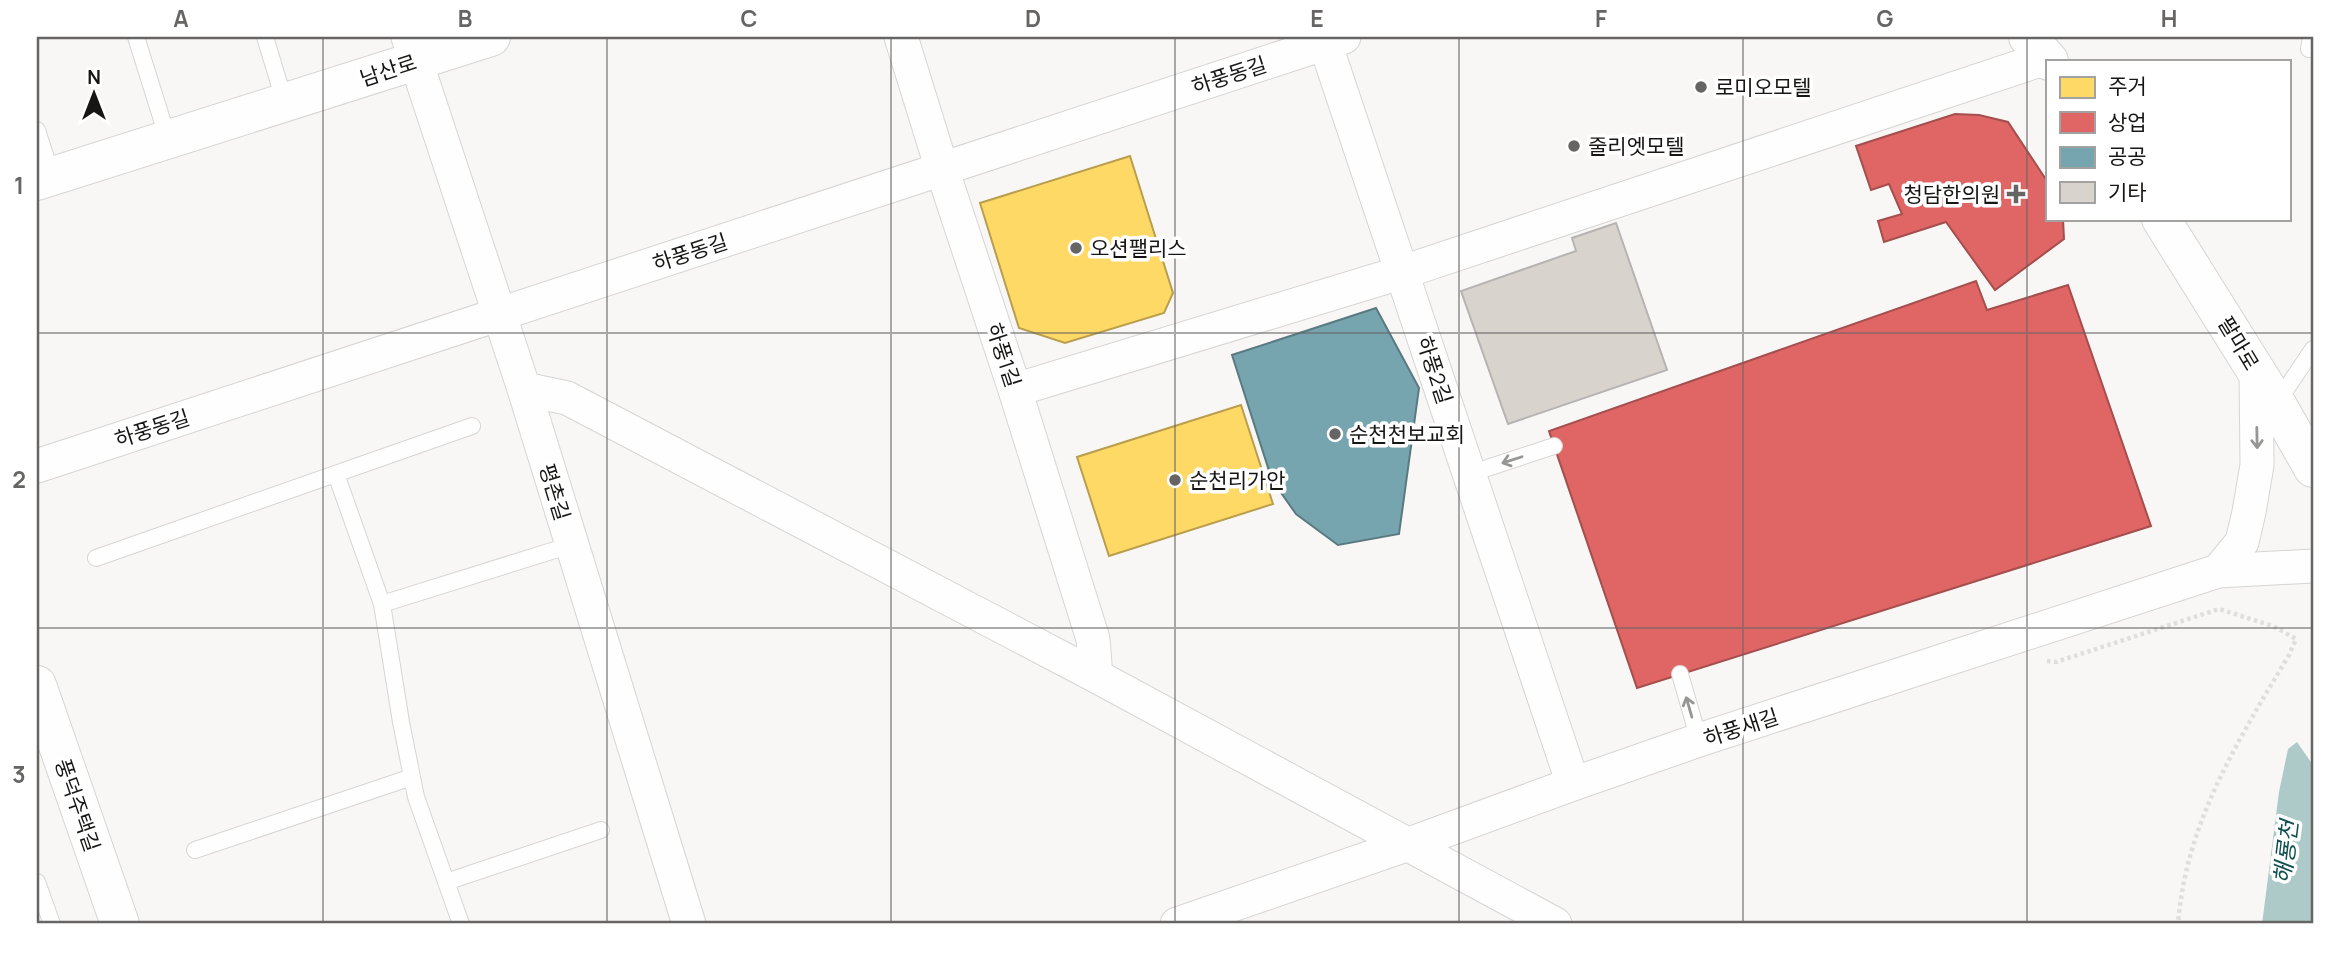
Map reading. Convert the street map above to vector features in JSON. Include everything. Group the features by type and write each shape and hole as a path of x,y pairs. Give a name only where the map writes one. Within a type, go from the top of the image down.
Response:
{"street":[{"name":"남산로","path":"44,179 285,103 412,49 491,37"},
{"name":"하풍1길","path":"901,37 1016,390 1093,639 1096,676"},
{"name":"하풍동길","path":"37,466 1331,39"},
{"name":"하풍2길","path":"1331,39 1403,272 1573,784"},
{"name":"평촌길","path":"412,49 524,389 689,924"},
{"path":"1016,390 1403,272 2041,52"},
{"name":"팔마로","path":"2162,220 2256,370 2313,468"},
{"path":"2218,571 2242,542 2249,512 2257,464 2256,370"},
{"path":"524,389 567,398 1096,676 1555,924"},
{"name":"하풍새길","path":"1177,924 1699,740 2218,571 2313,566"},
{"name":"풍덕주택길","path":"39,701 120,924"}],"lane":[{"path":"136,37 168,139"},
{"path":"265,37 285,103"},
{"path":"2311,37 2309,49 2313,49"},
{"name":"남산로","path":"37,130 44,179"},
{"path":"2276,403 2313,349"},
{"path":"96,558 472,426"},
{"path":"1469,474 1554,446"},
{"path":"336,474 382,604 416,797 461,924"},
{"path":"382,604 571,545"},
{"path":"1680,674 1699,740"},
{"path":"195,850 412,777"},
{"path":"446,882 601,830"},
{"path":"37,882 52,924"}],"path":[{"path":"2043,660 2056,662 2219,609 2273,626 2295,639 2289,655 2228,757 2198,827 2181,890 2178,924"}],"water":[{"name":"해룡천","path":"2297,742 2313,765 2311,924 2262,924 2279,792 2288,749"}],"building: 주거":[{"name":"오션팰리스","path":"1130,156 1173,293 1164,313 1065,343 1019,328 980,203"},
{"name":"순천리가안","path":"1241,405 1273,504 1109,556 1077,457"}],"building: 상업":[{"path":"1955,114 1979,115 2008,122 2046,179 2046,220 2063,220 2064,239 1995,290 1946,222 1884,242 1878,221 1902,214 1889,184 1871,190 1856,146"},
{"path":"1976,281 1987,310 2068,285 2151,526 1637,688 1549,431"}],"building: 공공":[{"name":"순천천보교회","path":"1376,308 1419,388 1399,534 1338,545 1296,514 1272,480 1232,355"}],"building: 기타":[{"path":"1616,223 1667,370 1508,424 1461,291 1576,251 1572,238"}],"place":[{"name":"로미오모텔","path":"1701,87"},
{"name":"줄리엣모텔","path":"1574,146"},
{"name":"청담한의원","path":"2016,194"},
{"name":"오션팰리스","path":"1076,248"},
{"name":"순천천보교회","path":"1335,434"},
{"name":"순천리가안","path":"1175,480"}]}
